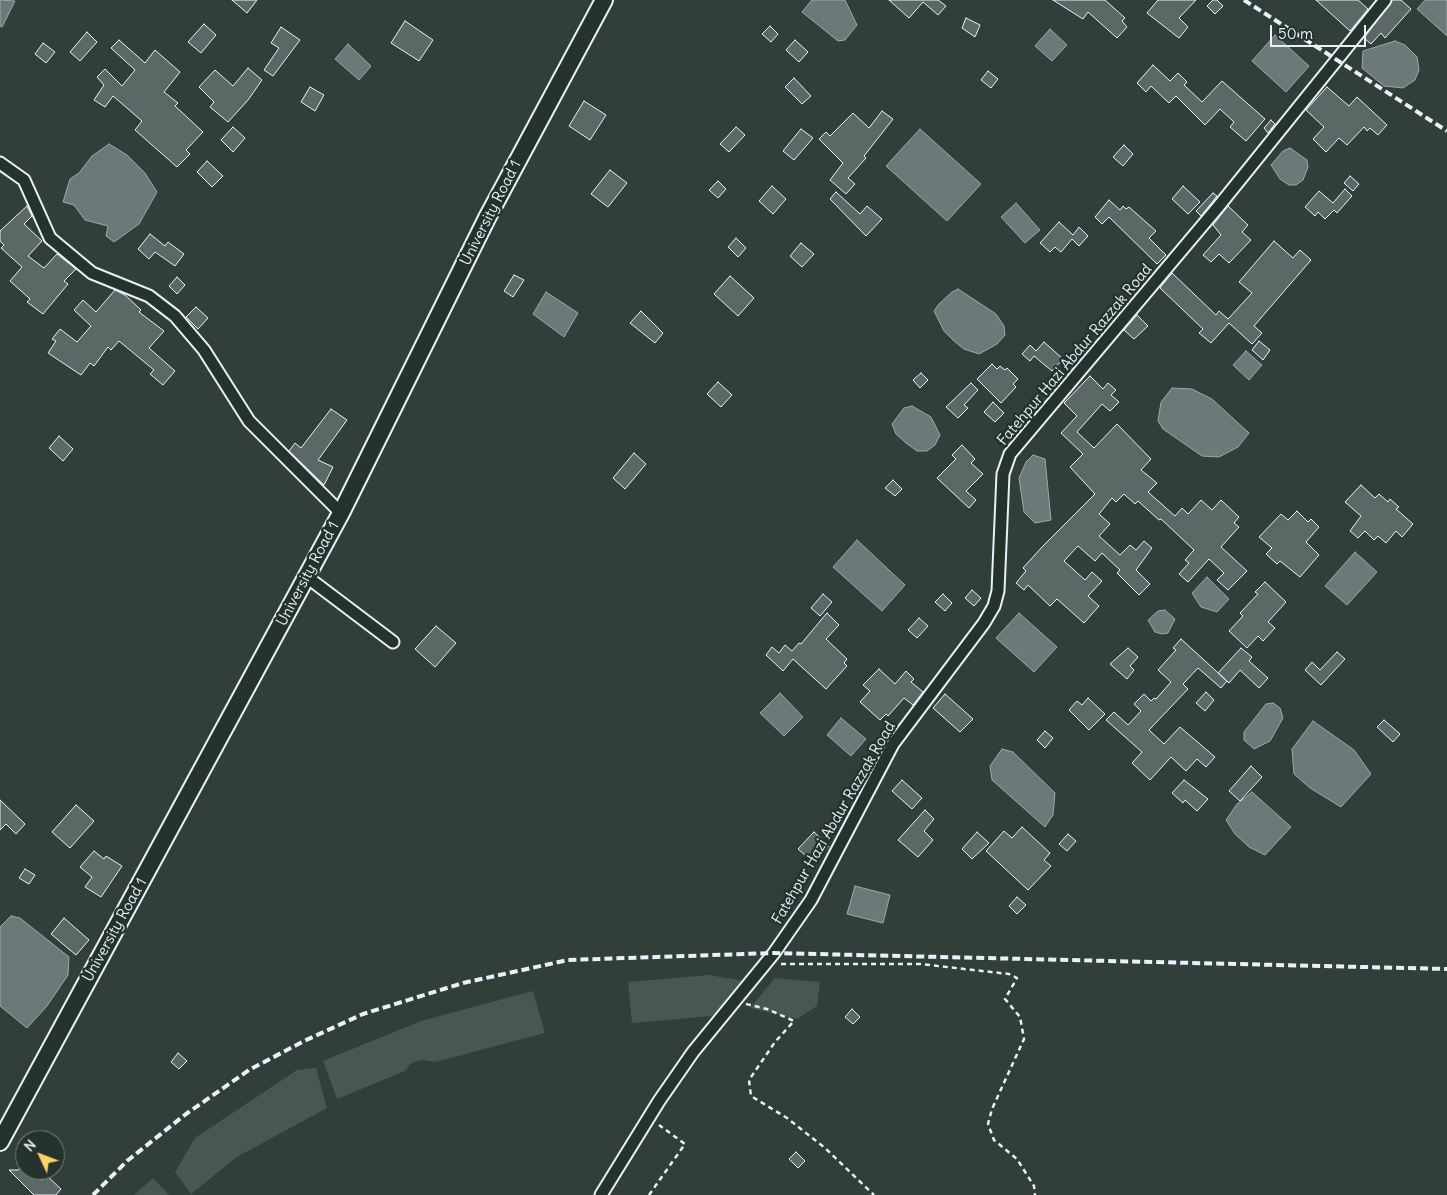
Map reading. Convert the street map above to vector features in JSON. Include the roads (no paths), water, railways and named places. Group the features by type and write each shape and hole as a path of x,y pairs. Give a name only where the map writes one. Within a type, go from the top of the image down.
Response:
{"main road":[{"name":"University Road 1","path":"0,1142 308,577 487,218 604,0"}],"street":[{"name":"Fatehpur Hazi Abdur Razzak Road","path":"601,1195 648,1119 693,1052 766,964 811,900 894,744 984,623 994,606 998,591 1004,474 1010,454 1218,208 1386,0"},
{"path":"0,163 24,180 50,238 92,272 149,296 175,316 204,350 249,421 341,513"},
{"path":"308,577 393,642"}],"railway":[{"path":"1244,0 1447,131"},
{"path":"93,1195 127,1161 186,1114 249,1070 304,1041 363,1014 463,983 568,960 774,953 1447,969"}]}
